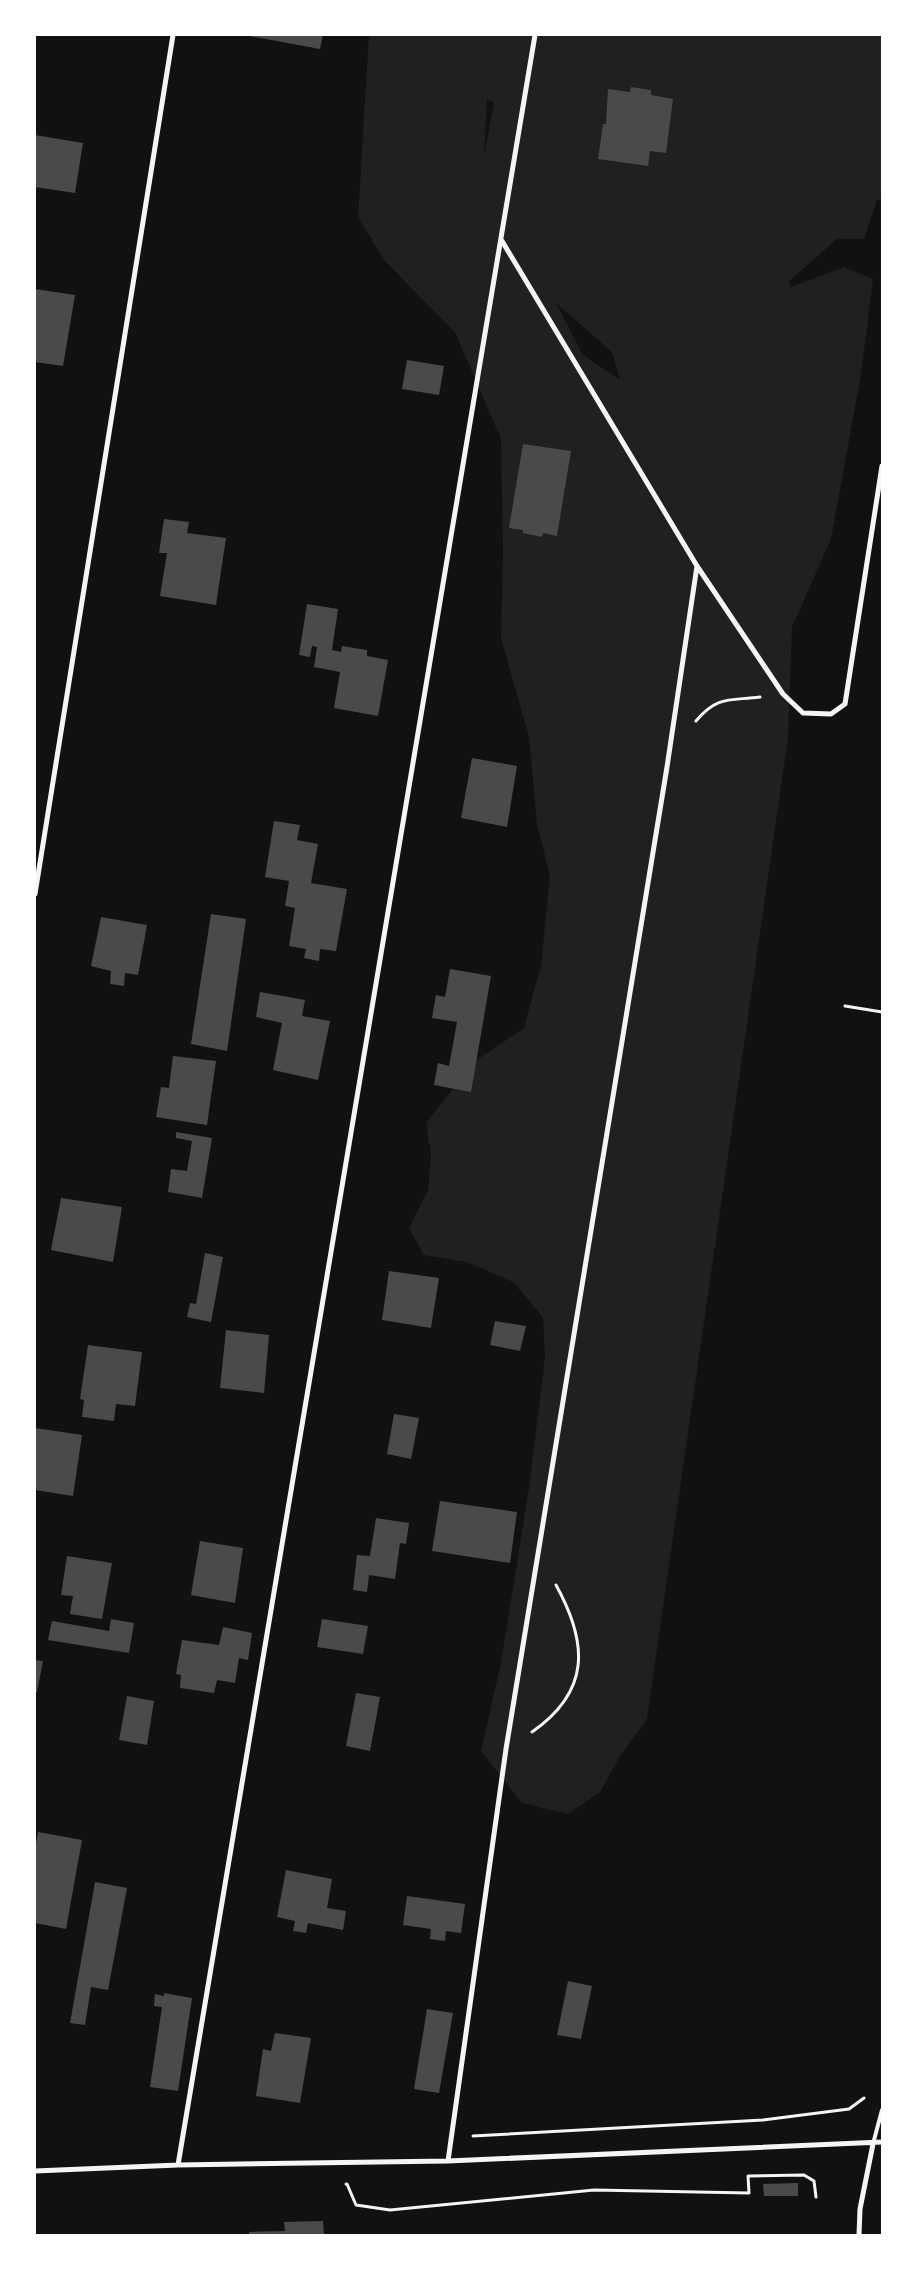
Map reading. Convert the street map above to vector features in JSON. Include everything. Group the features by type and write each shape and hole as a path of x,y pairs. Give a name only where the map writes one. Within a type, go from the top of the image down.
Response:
{"street":[{"path":"35,894 174,35"},
{"path":"178,2165 502,240 534,35"},
{"path":"502,240 697,566 783,694 803,713 832,714 845,704 882,466"},
{"path":"448,2161 506,1749 667,767 697,566"},
{"path":"35,2171 178,2165 448,2161 873,2144 882,2142"},
{"path":"859,2235 860,2209 873,2144"}],"lane":[{"path":"873,2144 882,2110"}],"path":[{"path":"693,725 707,708 726,700 783,694"},
{"path":"845,1006 882,1012"},
{"path":"506,1749 546,1722 562,1704 578,1673 579,1640 564,1599 539,1551"},
{"path":"452,2137 763,2120 849,2109 865,2097"},
{"path":"338,2185 347,2184 356,2205 390,2210 594,2190 749,2193 748,2176 804,2175 814,2181 816,2198"}],"shaded area":[{"path":"369,35 882,35 882,199 877,200 864,239 837,239 789,281 791,287 844,267 873,279 861,374 831,539 792,627 788,738 647,1719 620,1756 600,1792 568,1814 522,1803 481,1751 501,1663 529,1488 545,1357 543,1317 513,1282 467,1262 424,1255 409,1228 428,1191 431,1155 426,1123 474,1062 524,1028 541,965 550,876 537,824 529,737 501,638 503,552 501,439 455,332 384,260 358,217","holes":["487,99 494,102 484,157","556,303 612,352 620,380 583,355"]}],"building":[{"path":"244,35 323,35 320,49"},
{"path":"631,87 651,90 651,95 673,99 666,153 650,151 648,166 598,159 603,124 606,124 608,89 630,92"},
{"path":"35,135 83,143 75,193 35,187"},
{"path":"35,289 75,295 63,366 35,362"},
{"path":"407,360 444,366 439,395 402,389"},
{"path":"523,444 571,451 557,536 543,533 542,537 523,533 523,530 509,528"},
{"path":"164,519 189,522 187,533 226,538 216,605 160,596 167,553 159,553"},
{"path":"307,604 338,609 332,650 341,652 342,646 367,650 367,656 388,660 378,716 334,708 340,672 314,667 317,647 312,646 310,657 299,655"},
{"path":"472,758 517,766 507,827 461,818"},
{"path":"274,821 300,825 297,840 318,844 311,883 347,889 336,951 320,949 319,961 304,958 306,949 289,946 295,908 285,906 289,881 265,877"},
{"path":"211,914 246,919 227,1051 191,1044"},
{"path":"101,917 147,925 138,975 125,973 124,986 110,984 111,971 91,966"},
{"path":"450,969 491,976 471,1092 434,1085 438,1063 449,1066 457,1022 432,1018 436,995 445,997"},
{"path":"260,992 305,1000 302,1016 330,1021 318,1080 273,1070 282,1023 256,1017"},
{"path":"173,1056 216,1061 207,1125 156,1117 161,1087 169,1088"},
{"path":"176,1132 212,1138 202,1198 168,1192 171,1169 187,1171 192,1141 176,1138"},
{"path":"61,1198 122,1207 113,1262 51,1250"},
{"path":"205,1253 223,1257 211,1322 187,1317 190,1303 196,1304"},
{"path":"389,1271 439,1278 431,1328 382,1320"},
{"path":"495,1321 526,1326 520,1351 490,1345"},
{"path":"226,1330 269,1335 264,1393 220,1388"},
{"path":"88,1345 142,1352 135,1406 116,1404 114,1421 82,1417 84,1400 80,1399"},
{"path":"394,1414 419,1418 411,1459 387,1454"},
{"path":"35,1428 82,1435 73,1496 35,1490"},
{"path":"440,1501 517,1512 510,1563 432,1551"},
{"path":"376,1518 409,1523 406,1544 400,1543 395,1579 369,1575 367,1592 353,1590 357,1555 370,1556"},
{"path":"200,1541 243,1548 235,1603 191,1595"},
{"path":"67,1556 112,1563 102,1619 70,1614 73,1596 61,1595"},
{"path":"111,1619 134,1623 129,1653 48,1640 52,1621 109,1631"},
{"path":"322,1619 368,1626 363,1654 317,1647"},
{"path":"223,1627 252,1633 248,1660 239,1658 235,1683 217,1680 214,1693 180,1688 181,1675 176,1674 182,1640 219,1645"},
{"path":"35,1660 43,1661 37,1692 35,1692"},
{"path":"356,1693 380,1697 370,1751 346,1746"},
{"path":"127,1696 154,1701 147,1745 119,1740"},
{"path":"38,1832 82,1840 66,1929 35,1923 35,1850"},
{"path":"286,1870 332,1879 327,1908 346,1911 343,1930 308,1923 306,1933 293,1931 295,1921 277,1917"},
{"path":"95,1882 127,1888 108,1990 91,1987 85,2025 70,2023"},
{"path":"407,1896 465,1904 461,1933 446,1931 445,1941 430,1939 431,1929 403,1925"},
{"path":"568,1981 592,1986 581,2039 557,2035"},
{"path":"164,1993 192,1998 178,2091 150,2087 162,2007 154,2006 155,1994 164,1996"},
{"path":"427,2009 453,2013 439,2093 414,2089"},
{"path":"275,2033 311,2038 300,2103 256,2096 263,2049 271,2051"},
{"path":"798,2183 798,2196 764,2196 763,2184"},
{"path":"323,2221 324,2235 249,2235 249,2232 285,2231 284,2222"}]}
